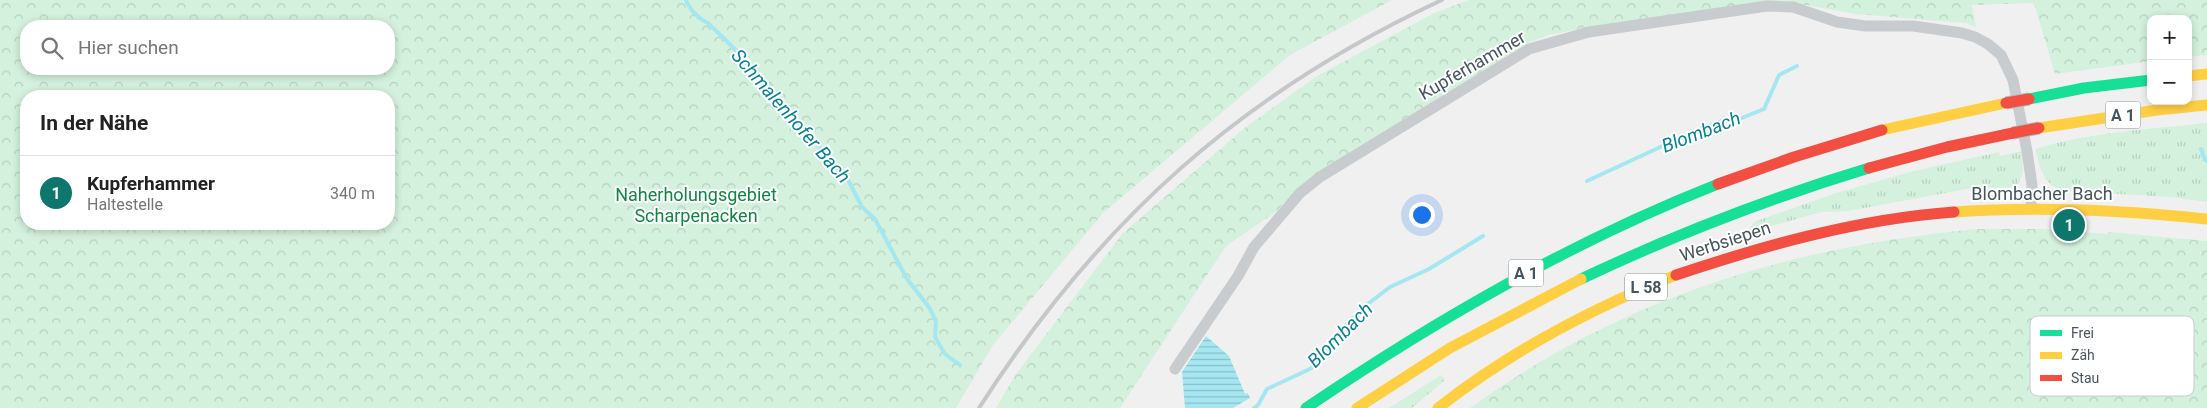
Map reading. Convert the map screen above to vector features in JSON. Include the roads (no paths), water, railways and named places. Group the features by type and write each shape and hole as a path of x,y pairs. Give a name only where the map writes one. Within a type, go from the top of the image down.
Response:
{"main road":[{"path":"2192,76 2207,74"},
{"name":"A 1","path":"1306,408 1405,342 1540,265 1668,204 1762,168 1844,141 1907,124 2084,88 2147,80"},
{"name":"A 1","path":"1357,408 1419,367 1550,294 1615,262 1685,232 1773,198 1804,187 1912,156 2013,133 2157,110 2207,105"},
{"name":"Blombacher Bach","path":"1877,221 1960,211 2031,207 2126,210 2207,218"},
{"name":"Werbsiepen","path":"1438,408 1468,384 1519,351 1584,314 1637,290 1700,266 1800,236 1877,221"}],"street":[{"name":"Kupferhammer","path":"1175,369 1238,276 1254,247 1300,193 1320,177 1529,49 1589,32 1767,6 1784,6 1793,7 1837,22 1865,26 1913,26 1962,33 1975,37 2001,55 2012,80 2027,151 2032,185 2031,207"}],"water":[{"path":"1206,336 1229,356 1245,394 1248,393 1250,398 1233,408 1185,408 1182,372"}],"waterway":[{"name":"Schmalenhofer Bach","path":"686,0 695,14 708,23 744,58 751,72 767,83 776,98 808,130 828,160 848,180 862,207 875,219 907,279 929,307 936,321 935,337 945,354 960,365"},
{"name":"Blombach","path":"1587,181 1695,131 1722,121 1742,118 1764,109 1779,75 1797,66"},
{"name":"Blombach","path":"2201,149 2207,161"},
{"name":"Blombach","path":"1254,408 1258,405 1267,389 1312,368 1341,331 1364,307 1390,287 1429,269 1483,236"}],"railway":[{"path":"979,408 1025,341 1074,279 1125,222 1180,169 1238,121 1301,77 1369,37 1442,0"}],"place":[{"name":"Kupferhammer","path":"2069,225"}],"park label":[{"name":"Naherholungsgebiet Scharpenacken","path":"696,204"}]}
